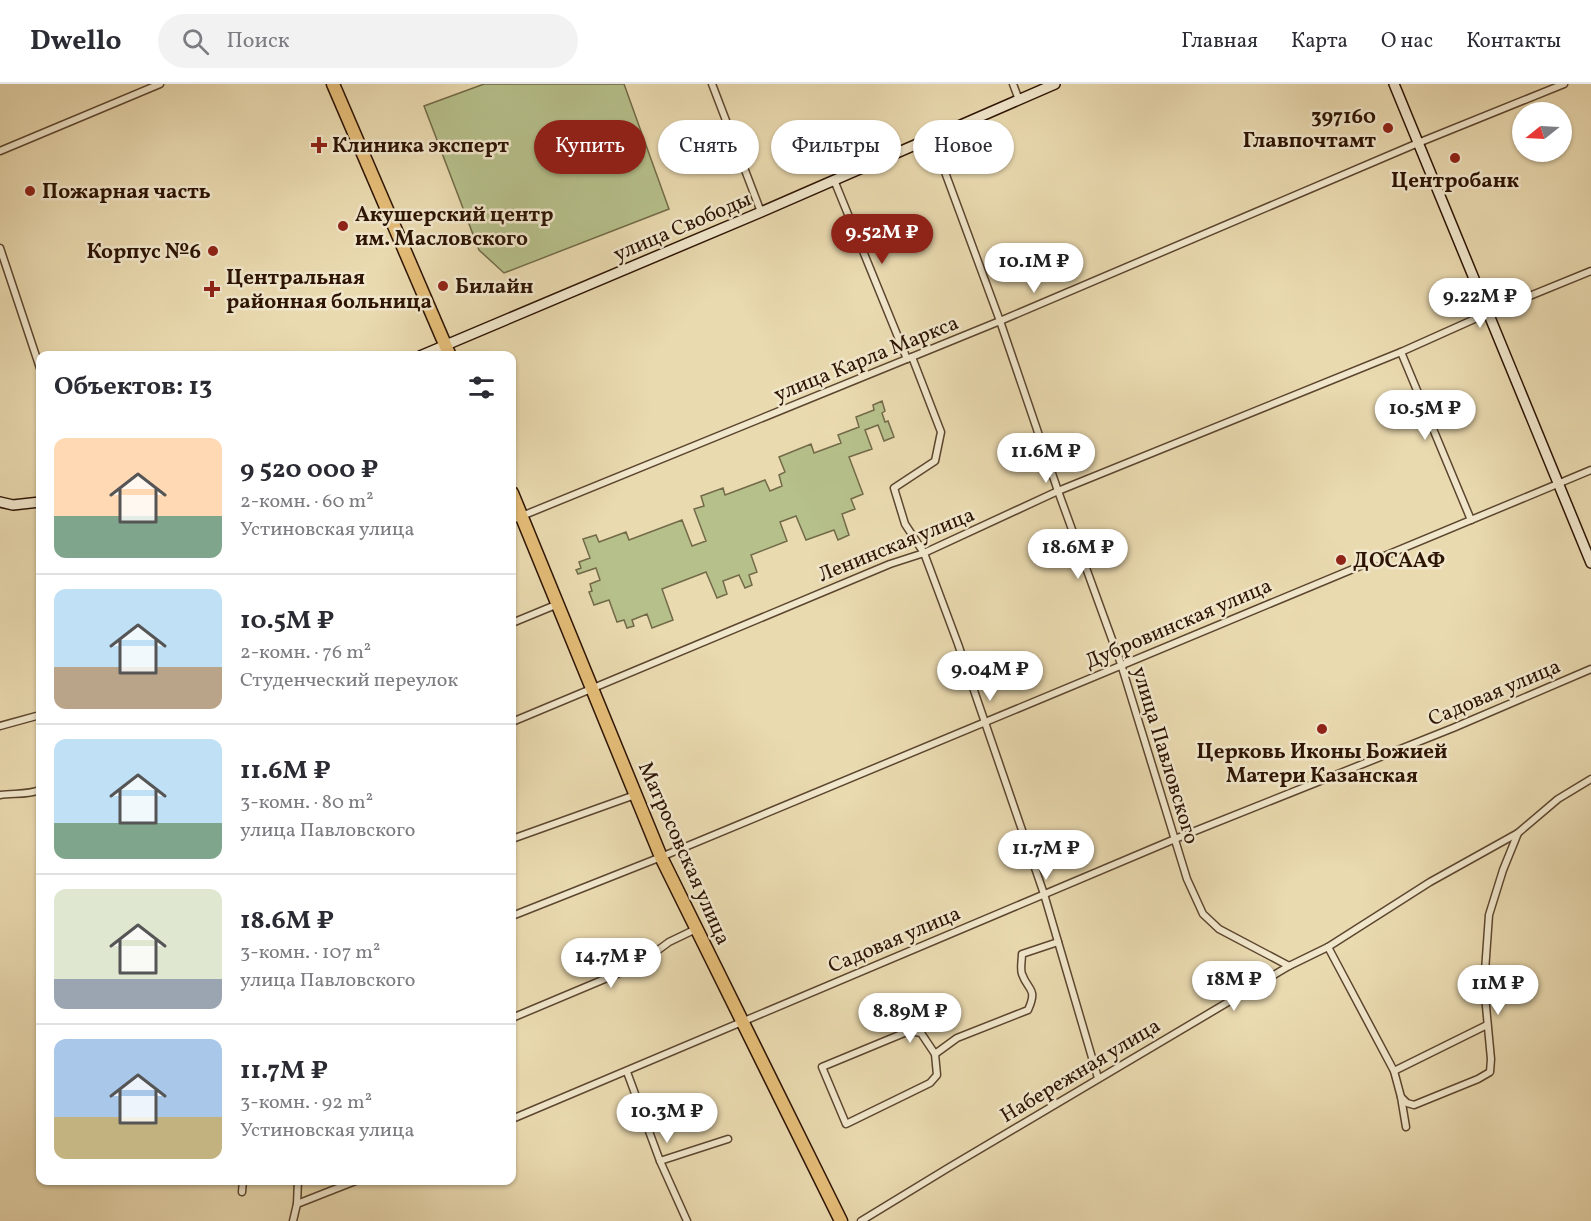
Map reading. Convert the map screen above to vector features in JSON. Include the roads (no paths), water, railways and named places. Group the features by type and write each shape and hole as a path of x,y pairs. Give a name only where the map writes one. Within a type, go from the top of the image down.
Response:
{"highway":[{"path":"333,84 448,350"},
{"name":"Матросовская улица","path":"517,518 558,604 661,857 841,1221"}],"main road":[{"name":"улица Свободы","path":"972,120 1055,84"},
{"path":"1394,84 1591,563"},
{"name":"улица Свободы","path":"448,350 913,145"},
{"path":"0,502 13,505 36,502"}],"street":[{"path":"0,151 160,84"},
{"path":"712,84 761,212"},
{"path":"1012,84 1019,100"},
{"name":"улица Карла Маркса","path":"517,518 1000,321 1418,143 1564,84"},
{"name":"улица Павловского","path":"946,174 1121,664 1187,879 1203,914 1211,923 1289,966"},
{"path":"834,180 941,432 935,461 894,488 905,524 924,554 985,722 1044,894 1098,1078"},
{"path":"0,248 36,356"},
{"name":"Ленинская улица","path":"516,720 890,564 924,554 1058,491 1401,352 1591,271"},
{"path":"1401,352 1471,520"},
{"name":"Дубровинская улица","path":"516,914 661,857 1591,470"},
{"path":"516,621 558,604"},
{"name":"Садовая улица","path":"516,1117 1175,839 1453,728 1591,669"},
{"path":"0,726 36,716"},
{"name":"Набережная улица","path":"861,1221 1098,1078 1289,966 1328,947 1430,882 1518,833 1558,799 1591,779"},
{"path":"0,795 36,792"},
{"path":"516,837 635,795"},
{"path":"1401,1097 1407,1103 1414,1105 1490,1072 1491,1059 1484,985 1489,915 1503,870 1518,833"},
{"path":"516,1016 638,965 669,942 696,929"},
{"path":"935,1054 957,1038 1028,1010 1033,1000 1030,986 1021,973 1022,954 1058,942"},
{"path":"1328,947 1394,1071 1406,1127"},
{"path":"1394,1071 1486,1025"},
{"path":"909,1031 921,1033 935,1054 937,1075 930,1083 846,1124 822,1066 909,1031"},
{"path":"627,1072 660,1161 687,1221"},
{"path":"660,1161 728,1139"},
{"path":"242,1192 243,1185"},
{"path":"293,1221 298,1185"},
{"path":"297,1204 345,1185"}],"place":[{"name":"397160 Главпочтамт","path":"1388,128"},
{"name":"Клиника эксперт","path":"319,145"},
{"name":"Центробанк","path":"1455,158"},
{"name":"Пожарная часть","path":"30,191"},
{"name":"Акушерский центр им. Масловского","path":"343,226"},
{"name":"Корпус №6","path":"213,251"},
{"name":"Билайн","path":"443,286"},
{"name":"Центральная районная больница","path":"212,289"},
{"name":"ДОСААФ","path":"1341,560"},
{"name":"Церковь Иконы Божией Матери Казанская","path":"1322,729"}]}
